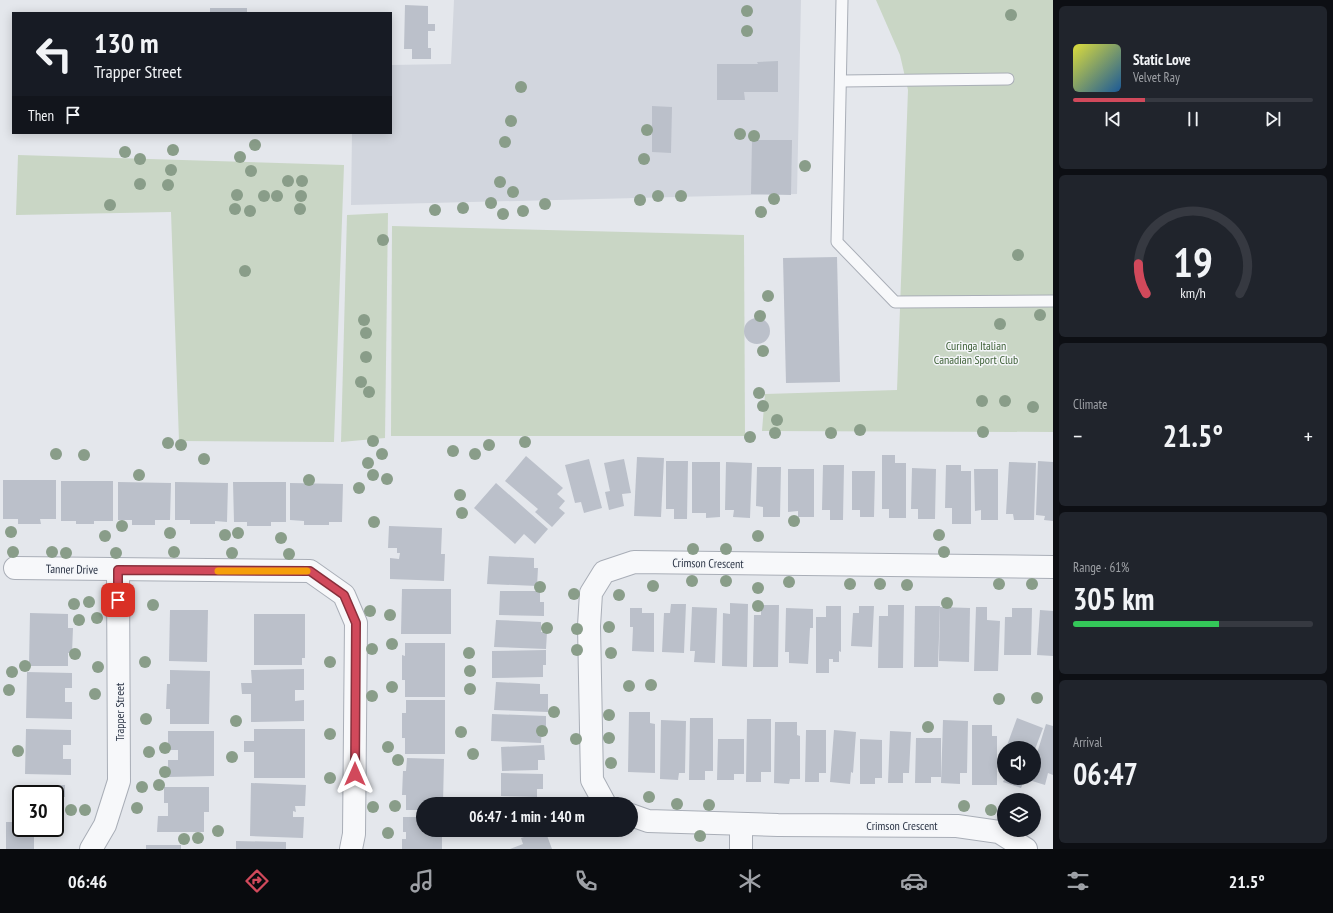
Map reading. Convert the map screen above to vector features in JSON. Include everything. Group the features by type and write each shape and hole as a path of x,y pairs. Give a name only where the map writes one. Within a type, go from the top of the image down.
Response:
{"street":[{"name":"Crimson Crescent","path":"601,797 592,780 589,626 591,593 604,572 634,562 1053,567"},
{"name":"Tanner Drive","path":"15,568 310,571 344,595 356,623 354,834 351,849"},
{"name":"Trapper Street","path":"92,849 105,825 119,781 118,570"},
{"name":"Crimson Crescent","path":"638,817 648,821 741,824 956,826 998,832 1026,849"},
{"path":"741,824 741,849"}],"lane":[{"path":"842,0 842,81 837,242 895,302 1053,301"},
{"path":"842,81 1008,79"}],"shaded area":[{"path":"454,0 801,0 797,194 351,205 352,134 392,134 392,65 451,64"}],"green space":[{"name":"Curinga Italian Canadian Sport Club","path":"876,0 1053,0 1053,432 762,431 765,394 897,390 908,90 900,55"},
{"path":"18,155 344,165 334,442 179,441 171,212 16,215"},
{"path":"388,213 385,438 341,442 347,215"},
{"path":"392,226 744,235 745,436 391,436"}],"building":[{"path":"405,5 428,6 428,24 435,24 435,31 428,31 428,48 431,48 431,59 412,59 412,49 404,49"},
{"path":"210,8 247,8 247,12 210,12"},
{"path":"778,61 778,92 744,92 745,100 717,100 717,64 758,64 757,62"},
{"path":"652,106 672,107 671,153 652,152"},
{"path":"752,140 792,140 791,195 751,194"},
{"path":"837,257 840,382 786,383 783,258"},
{"path":"757,318 766,322 770,331 766,340 757,344 748,340 744,331 748,322"},
{"path":"882,455 895,455 895,463 906,463 906,518 889,518 889,509 882,509"},
{"path":"526,456 563,488 557,494 565,501 559,508 565,513 552,527 535,512 538,509 505,481"},
{"path":"637,457 664,458 661,517 634,516"},
{"path":"589,459 602,508 584,513 581,502 575,503 565,465"},
{"path":"624,459 631,493 622,494 624,506 609,510 605,492 610,491 604,463"},
{"path":"666,461 688,461 687,519 674,519 674,509 666,509"},
{"path":"1038,461 1053,462 1053,521 1044,520 1045,516 1036,515"},
{"path":"692,462 720,462 720,517 706,518 706,513 692,513"},
{"path":"726,462 752,463 750,518 733,517 734,510 725,510"},
{"path":"1009,462 1036,463 1034,520 1014,520 1013,514 1006,514"},
{"path":"823,465 844,465 843,520 830,520 830,510 822,510"},
{"path":"946,465 961,465 961,471 971,471 971,524 952,524 952,508 945,508"},
{"path":"757,467 781,467 780,517 763,517 763,507 756,506"},
{"path":"912,468 936,469 935,519 918,519 918,509 911,509"},
{"path":"788,469 814,469 814,517 798,517 798,511 788,512"},
{"path":"974,469 998,469 998,520 981,520 981,510 975,511"},
{"path":"852,471 875,471 874,517 860,517 860,510 852,510"},
{"path":"3,480 56,480 56,519 40,519 41,524 18,524 18,519 3,519"},
{"path":"61,481 113,481 113,521 94,521 94,524 76,524 76,521 61,521"},
{"path":"118,482 171,483 170,520 155,520 155,525 132,525 132,520 118,520"},
{"path":"175,482 228,483 227,522 215,521 215,524 190,524 190,520 175,520"},
{"path":"233,482 286,482 286,522 271,522 271,526 247,526 247,522 234,522"},
{"path":"290,483 343,484 342,522 329,522 329,525 304,525 304,521 290,520"},
{"path":"496,483 548,529 535,544 524,534 515,544 474,508"},
{"path":"389,526 442,528 441,554 445,554 444,581 390,579 390,558 399,559 400,553 397,553 397,548 388,548"},
{"path":"489,556 534,558 534,568 538,568 537,586 487,584"},
{"path":"402,589 451,589 451,634 401,634"},
{"path":"500,591 540,591 540,602 544,602 544,616 499,615"},
{"path":"730,603 748,604 747,667 722,666 723,613 730,614"},
{"path":"671,604 686,604 684,653 662,652 664,613 670,613"},
{"path":"761,605 779,605 778,667 753,667 754,615 761,615"},
{"path":"888,605 904,605 903,668 878,668 879,616 888,616"},
{"path":"826,606 841,606 841,652 839,651 839,662 833,662 833,659 829,659 829,673 816,673 816,617 826,617"},
{"path":"859,606 874,606 872,647 851,646 853,613 859,613"},
{"path":"915,606 940,606 938,667 914,667"},
{"path":"692,607 717,608 715,663 694,662 695,651 690,651"},
{"path":"940,607 970,608 969,662 939,661"},
{"path":"976,607 987,607 987,620 1000,621 998,671 974,671"},
{"path":"630,608 642,608 642,613 654,613 654,652 632,651 633,627 630,627"},
{"path":"786,608 813,609 813,628 810,628 808,664 789,663 789,652 785,652"},
{"path":"1012,608 1032,608 1031,655 1004,655 1005,617 1012,617"},
{"path":"170,610 208,610 207,662 169,661"},
{"path":"1040,610 1053,611 1053,656 1037,655"},
{"path":"30,613 68,614 68,628 73,628 72,653 68,653 68,666 29,666"},
{"path":"254,614 305,614 305,658 302,658 302,665 254,665"},
{"path":"496,620 541,622 541,632 547,632 546,649 494,647"},
{"path":"405,643 445,643 445,697 405,697 405,680 402,680 402,655 405,656"},
{"path":"546,650 546,665 543,665 543,677 492,678 492,651"},
{"path":"304,669 304,690 295,690 295,701 304,700 304,721 251,722 251,694 242,694 241,683 252,683 251,670"},
{"path":"170,670 210,671 209,724 170,724 170,709 166,709 167,684 170,684"},
{"path":"27,672 72,673 72,688 65,688 65,702 72,702 72,719 26,718"},
{"path":"496,682 540,684 540,694 548,694 548,712 494,710"},
{"path":"406,700 445,700 445,754 405,754 405,738 402,738 402,713 406,713"},
{"path":"629,712 650,712 650,723 655,724 655,773 628,772"},
{"path":"492,714 546,716 546,729 542,728 541,743 491,741"},
{"path":"690,718 713,718 713,771 705,771 705,780 689,780"},
{"path":"1017,718 1043,728 1038,741 1009,741"},
{"path":"747,719 771,719 771,772 761,772 761,782 746,782"},
{"path":"661,720 686,721 685,773 679,773 678,780 660,779"},
{"path":"943,720 968,721 967,773 960,773 960,784 941,783"},
{"path":"775,722 797,722 797,735 800,736 800,779 790,779 789,784 774,783"},
{"path":"1046,724 1053,726 1053,775 1048,773 1045,785 1041,784 1041,741"},
{"path":"972,725 992,725 992,736 997,736 997,785 972,785"},
{"path":"26,729 71,730 71,745 63,745 63,759 71,759 71,775 25,774"},
{"path":"254,729 305,729 305,778 254,778 254,752 244,752 244,741 254,741"},
{"path":"806,730 826,730 826,773 819,773 819,782 805,782"},
{"path":"834,730 856,732 853,773 851,772 850,784 830,782"},
{"path":"168,731 214,731 214,776 168,777 168,760 178,760 178,750 168,750"},
{"path":"890,731 911,732 909,773 903,773 903,783 888,783"},
{"path":"916,738 941,738 941,777 931,777 931,783 915,783"},
{"path":"718,739 744,739 744,774 734,774 734,780 717,780"},
{"path":"860,739 882,740 882,778 875,778 875,784 860,784"},
{"path":"544,745 545,760 538,760 538,770 502,771 501,747"},
{"path":"407,758 444,759 443,797 416,797 416,810 406,810 406,795 402,795 403,771 406,771"},
{"path":"501,773 543,774 543,789 537,789 537,797 501,796"},
{"path":"251,783 306,785 305,806 295,806 296,812 293,811 293,817 304,817 303,838 250,836"},
{"path":"65,785 65,797 64,797"},
{"path":"1012,785 1022,785 1021,788"},
{"path":"164,787 209,787 209,812 204,812 204,832 157,832 158,816 168,816 168,803 164,803"},
{"path":"403,817 416,817 416,837 442,837 442,849 402,849 402,839 406,839 406,832 403,832"},
{"path":"6,822 12,822 12,837 34,837 34,849 6,849"},
{"path":"548,837 552,849 510,849 523,844 521,838"},
{"path":"236,841 286,842 286,849 236,849"},
{"path":"146,845 181,845 181,849 146,849"}],"slow traffic":[{"path":"218,571 307,571"}],"route":[{"path":"118,600 118,570 310,571 344,595 356,623 355,774"}]}
